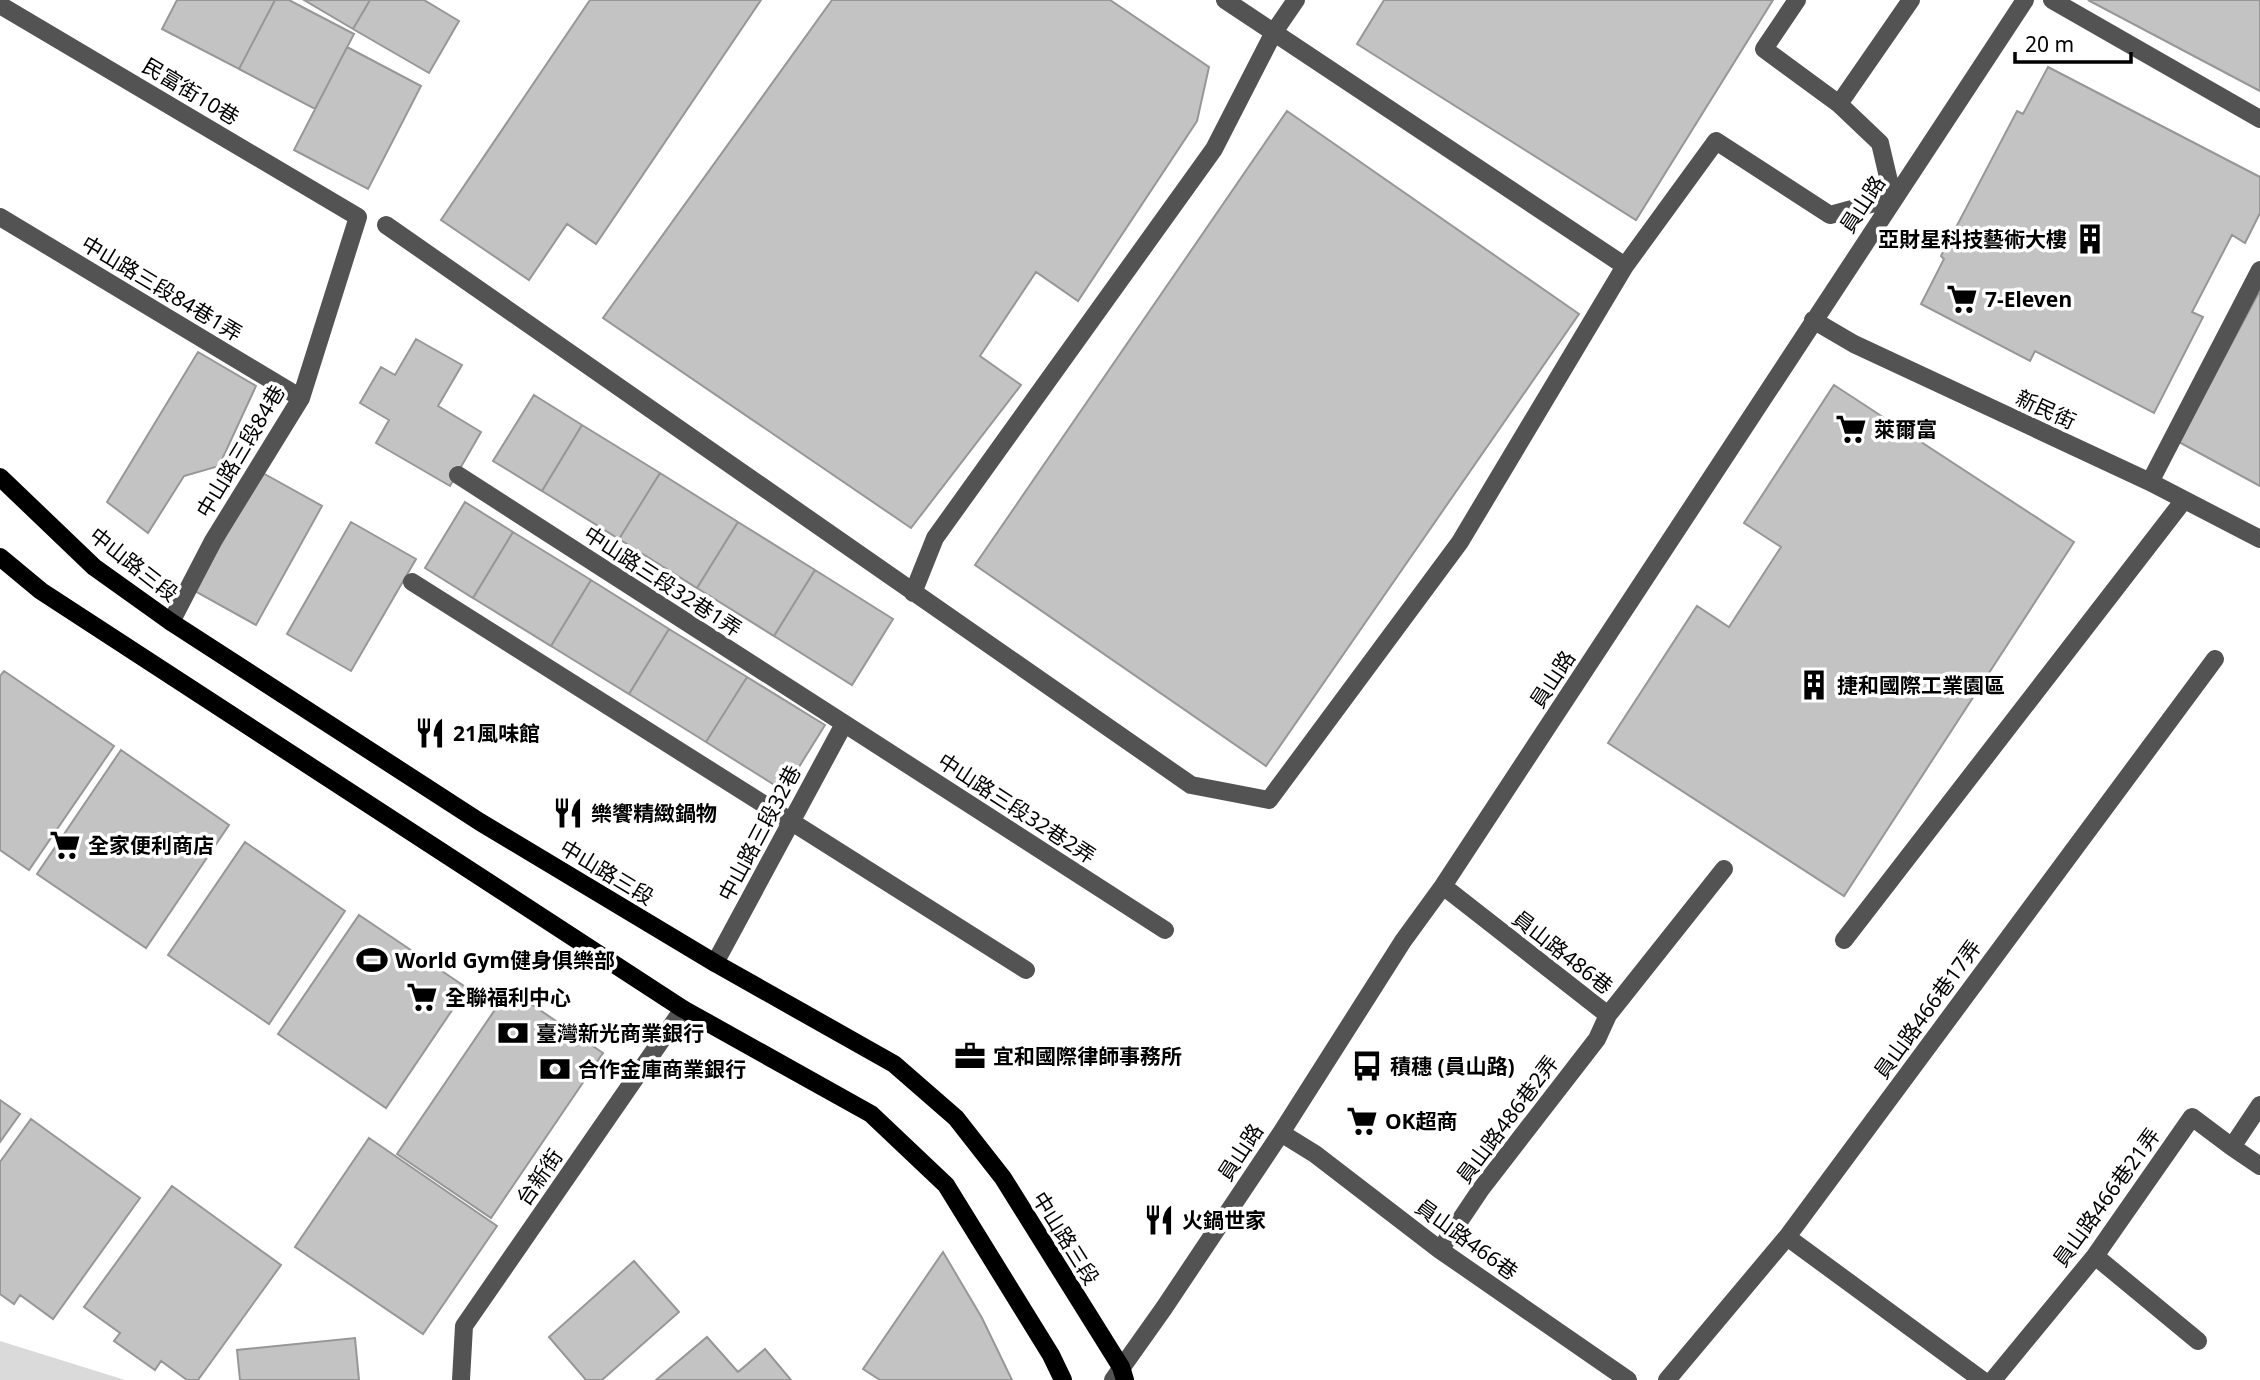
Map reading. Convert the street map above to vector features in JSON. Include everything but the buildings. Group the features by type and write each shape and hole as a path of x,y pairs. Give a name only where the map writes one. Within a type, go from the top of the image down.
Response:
{"main road":[{"name":"中山路三段","path":"0,477 94,567 171,622 480,822 715,963 894,1064 956,1118 1003,1178 1120,1376"},
{"path":"0,557 41,591 684,1009 871,1114 946,1185 1051,1355 1063,1380"}],"street":[{"path":"1226,0 1625,266"},
{"path":"913,593 935,538 1214,149 1274,32 1296,0"},
{"path":"386,225 1191,785 1269,800 1460,542 1625,266 1716,141 1830,215 1893,198 1880,143 1839,104 1764,48 1797,0"},
{"path":"1839,104 1911,0"},
{"name":"員山路","path":"1120,1376 1281,1133 1403,941 1443,886 2025,0"},
{"path":"2052,0 2260,119"},
{"name":"民富街10巷","path":"0,5 358,217"},
{"name":"中山路三段84巷","path":"171,622 213,541 301,398 358,217"},
{"name":"中山路三段84巷1弄","path":"0,218 301,398"},
{"path":"2150,482 2260,270"},
{"name":"新民街","path":"1813,320 1854,344 2150,482 2260,539"},
{"name":"中山路三段32巷1弄","path":"458,475 844,724"},
{"path":"1844,940 2184,500"},
{"path":"412,582 1026,970"},
{"name":"員山路466巷17弄","path":"1667,1380 1787,1237 2215,659"},
{"name":"中山路三段32巷","path":"715,963 844,724"},
{"name":"中山路三段32巷2弄","path":"844,724 1165,930"},
{"name":"員山路486巷","path":"1443,886 1608,1015 1724,869"},
{"name":"台新街","path":"461,1380 464,1325 684,1009"},
{"name":"員山路486巷2弄","path":"1440,1250 1481,1189 1597,1039 1608,1015"},
{"path":"2260,1105 2232,1147 2260,1166"},
{"name":"員山路466巷21弄","path":"1993,1380 2095,1256 2192,1117 2232,1147"},
{"name":"員山路466巷","path":"1281,1133 1315,1154 1440,1250 1628,1380"},
{"path":"1787,1237 1982,1380"},
{"path":"2095,1256 2198,1341"}],"shaded area":[{"path":"0,1341 125,1380 0,1380"}],"place":[{"name":"亞財星科技藝術大樓","path":"2090,239"},
{"name":"7-Eleven","path":"1962,299"},
{"name":"萊爾富","path":"1851,429"},
{"name":"捷和國際工業園區","path":"1814,685"},
{"name":"21風味館","path":"430,733"},
{"name":"樂饗精緻鍋物","path":"568,813"},
{"name":"全家便利商店","path":"65,845"},
{"name":"World Gym健身俱樂部","path":"372,960"},
{"name":"全聯福利中心","path":"422,997"},
{"name":"臺灣新光商業銀行","path":"513,1033"},
{"name":"宜和國際律師事務所","path":"970,1056"},
{"name":"積穗 (員山路)","path":"1367,1066"},
{"name":"合作金庫商業銀行","path":"555,1069"},
{"name":"OK超商","path":"1362,1121"},
{"name":"火鍋世家","path":"1159,1220"}]}
